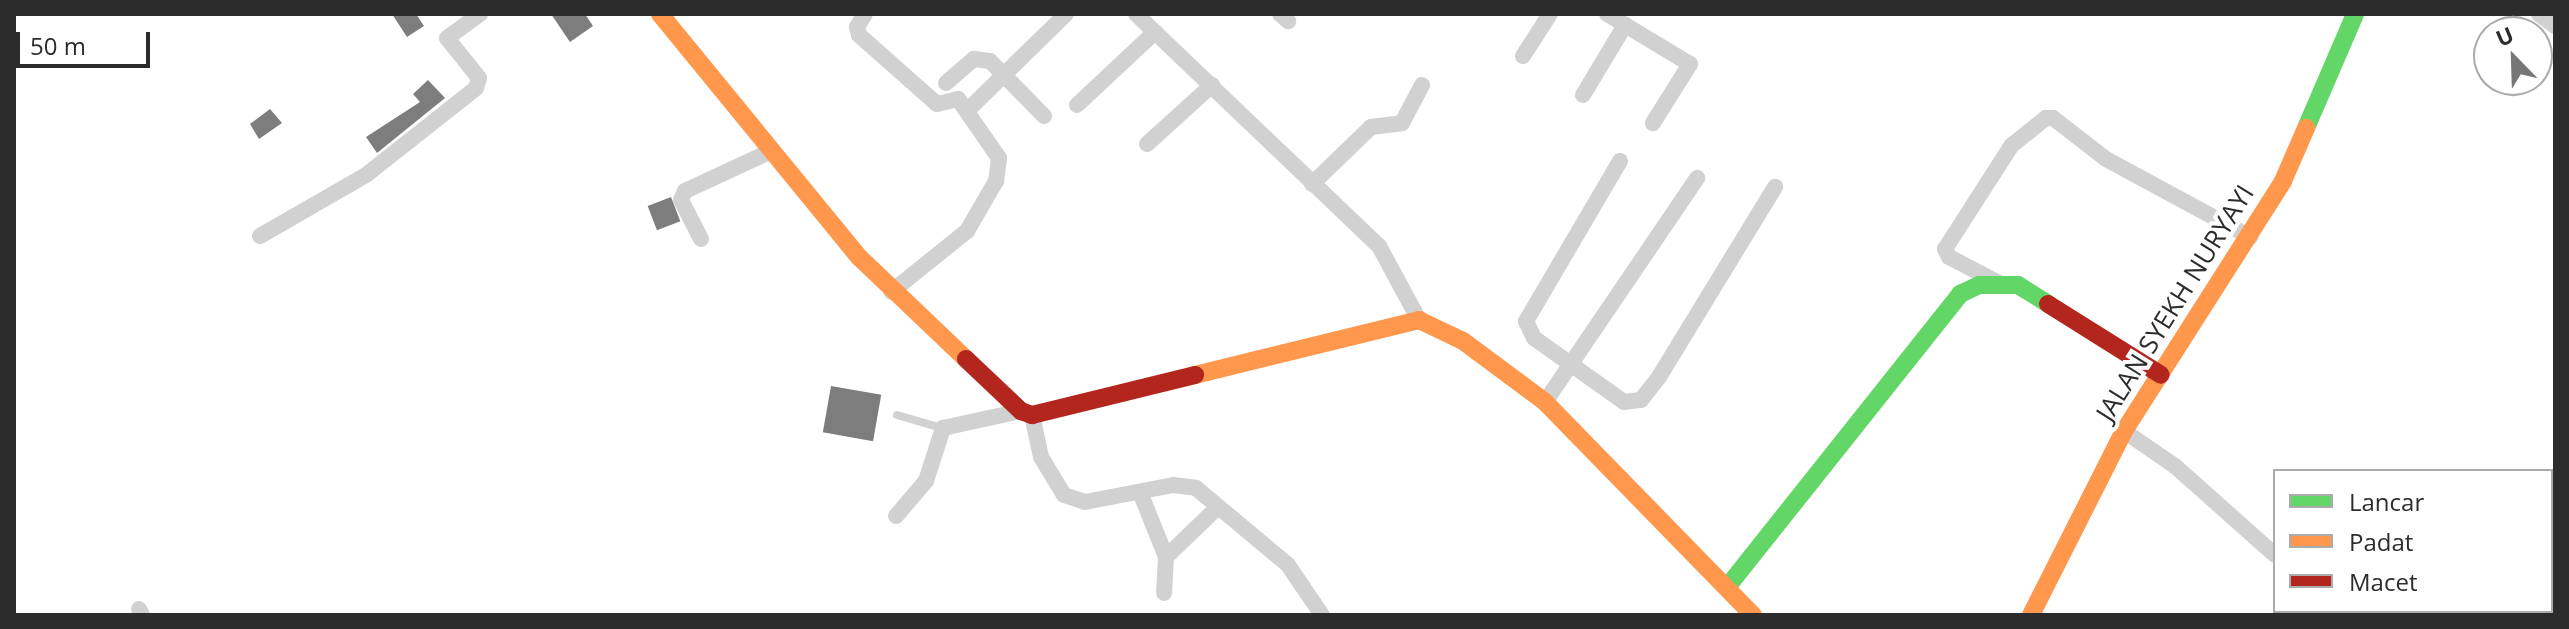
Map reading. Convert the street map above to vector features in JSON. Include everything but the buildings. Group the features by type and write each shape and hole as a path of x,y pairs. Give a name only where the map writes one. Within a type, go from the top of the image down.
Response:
{"street":[{"path":"260,236 366,175 476,88 479,78 447,38 480,14"},
{"path":"660,14 891,292 1026,413 1041,457 1064,495 1085,502 1187,485 1288,565 1322,615"},
{"path":"865,14 857,27 859,35 937,104 955,96 969,109 999,158 996,181 967,231 891,292"},
{"path":"969,109 1066,14"},
{"path":"1136,14 1350,217 1387,258 1419,320 1463,341 1545,402 1753,615"},
{"path":"1523,56 1550,14"},
{"path":"1607,14 1690,64 1653,123"},
{"path":"2539,14 2555,26"},
{"name":"JALAN SYEKH NURYAYI","path":"2031,615 2124,431 2250,237 2295,156 2352,15"},
{"path":"1583,95 1625,25"},
{"path":"1077,105 1155,32"},
{"path":"946,83 974,59 990,61 1044,116"},
{"path":"1147,144 1212,85"},
{"path":"1312,184 1371,127 1402,123 1422,85"},
{"path":"2161,375 2018,285 1999,283 1949,257 1945,249 2011,146 2046,118 2053,118 2106,159 2250,237"},
{"path":"701,239 681,200 685,191 771,151"},
{"path":"1620,161 1526,321 1534,338 1624,402 1641,400 1775,187"},
{"path":"1545,402 1697,178"},
{"path":"1728,586 1947,308 1960,294 1999,283"},
{"path":"896,516 926,481 943,428 1026,413 1419,320"},
{"path":"2124,431 2175,466 2273,553"},
{"path":"1140,492 1166,557 1164,593"},
{"path":"1166,557 1217,508"}],"lane":[{"path":"897,415 943,428"}],"traffic: fast":[{"path":"2306,128 2355,14"},
{"path":"1728,586 1960,294 1979,285 2018,285 2048,304"}],"traffic: slow":[{"path":"660,14 860,258 966,359"},
{"path":"2031,615 2124,431 2283,181 2306,128"},
{"path":"1195,375 1419,320 1463,341 1545,402 1753,615"}],"traffic: jam":[{"path":"2048,304 2161,375"},
{"path":"966,359 1021,411 1032,415 1195,375"}]}
